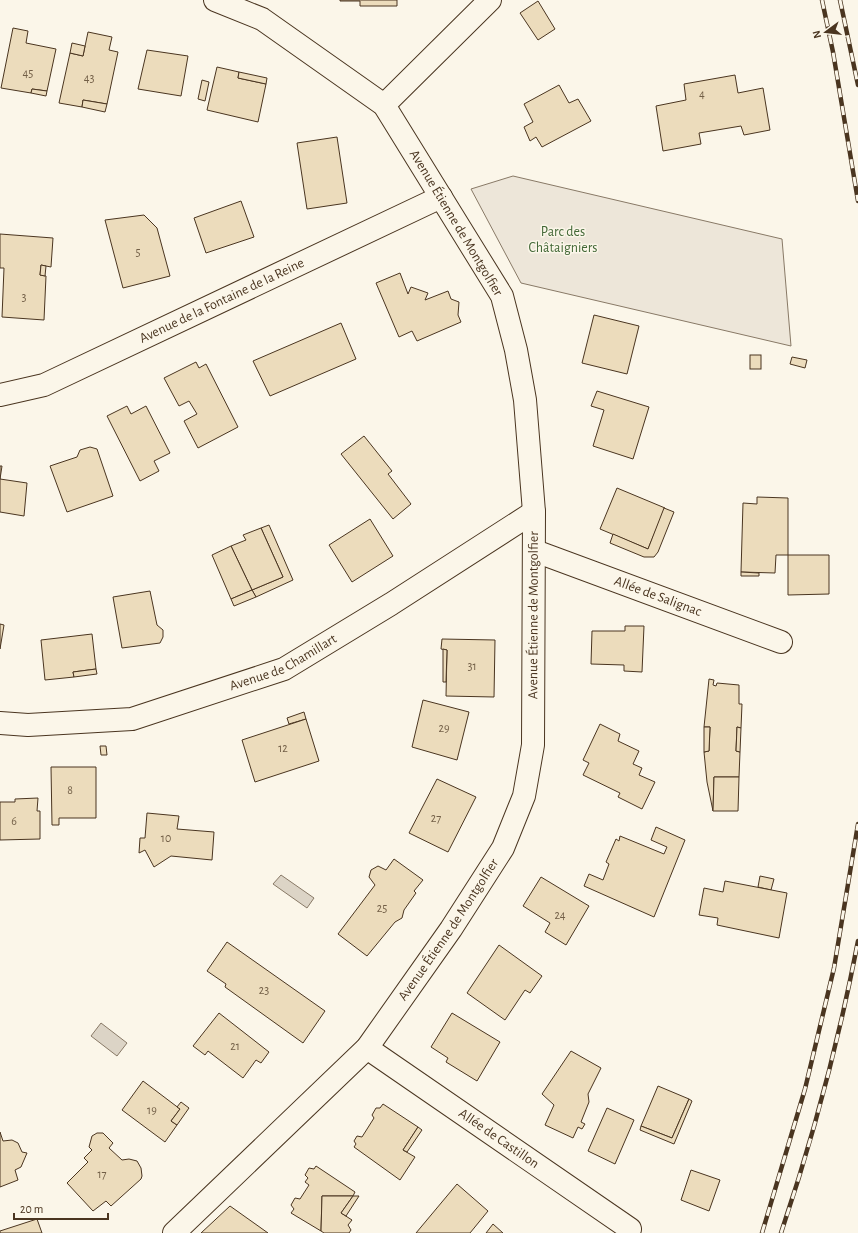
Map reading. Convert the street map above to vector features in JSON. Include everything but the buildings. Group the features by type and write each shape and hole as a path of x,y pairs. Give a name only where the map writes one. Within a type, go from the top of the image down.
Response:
{"street":[{"name":"Avenue Étienne de Montgolfier","path":"174,1233 367,1048 451,928 503,848 524,796 533,745 534,512 525,400 516,350 502,296 384,105 262,19 215,0"},
{"path":"384,105 490,0"},
{"name":"Avenue de la Fontaine de la Reine","path":"0,395 44,385 441,197"},
{"name":"Avenue de Chamillart","path":"0,723 28,725 132,719 284,670 391,604 534,512"},
{"name":"Allée de Salignac","path":"535,551 781,642"},
{"name":"Allée de Castillon","path":"367,1048 630,1229"}],"green space":[{"name":"Parc des Châtaigniers","path":"513,176 782,239 791,346 521,283 471,189"}],"shaded area":[{"path":"281,875 314,898 307,908 273,884"},
{"path":"101,1023 127,1043 117,1056 91,1036"}],"railway":[{"path":"822,0 833,52 858,201"},
{"path":"840,0 858,85"},
{"path":"762,1233 805,1089 834,968 858,824"},
{"path":"781,1233 804,1161 834,1052 858,941"}]}
